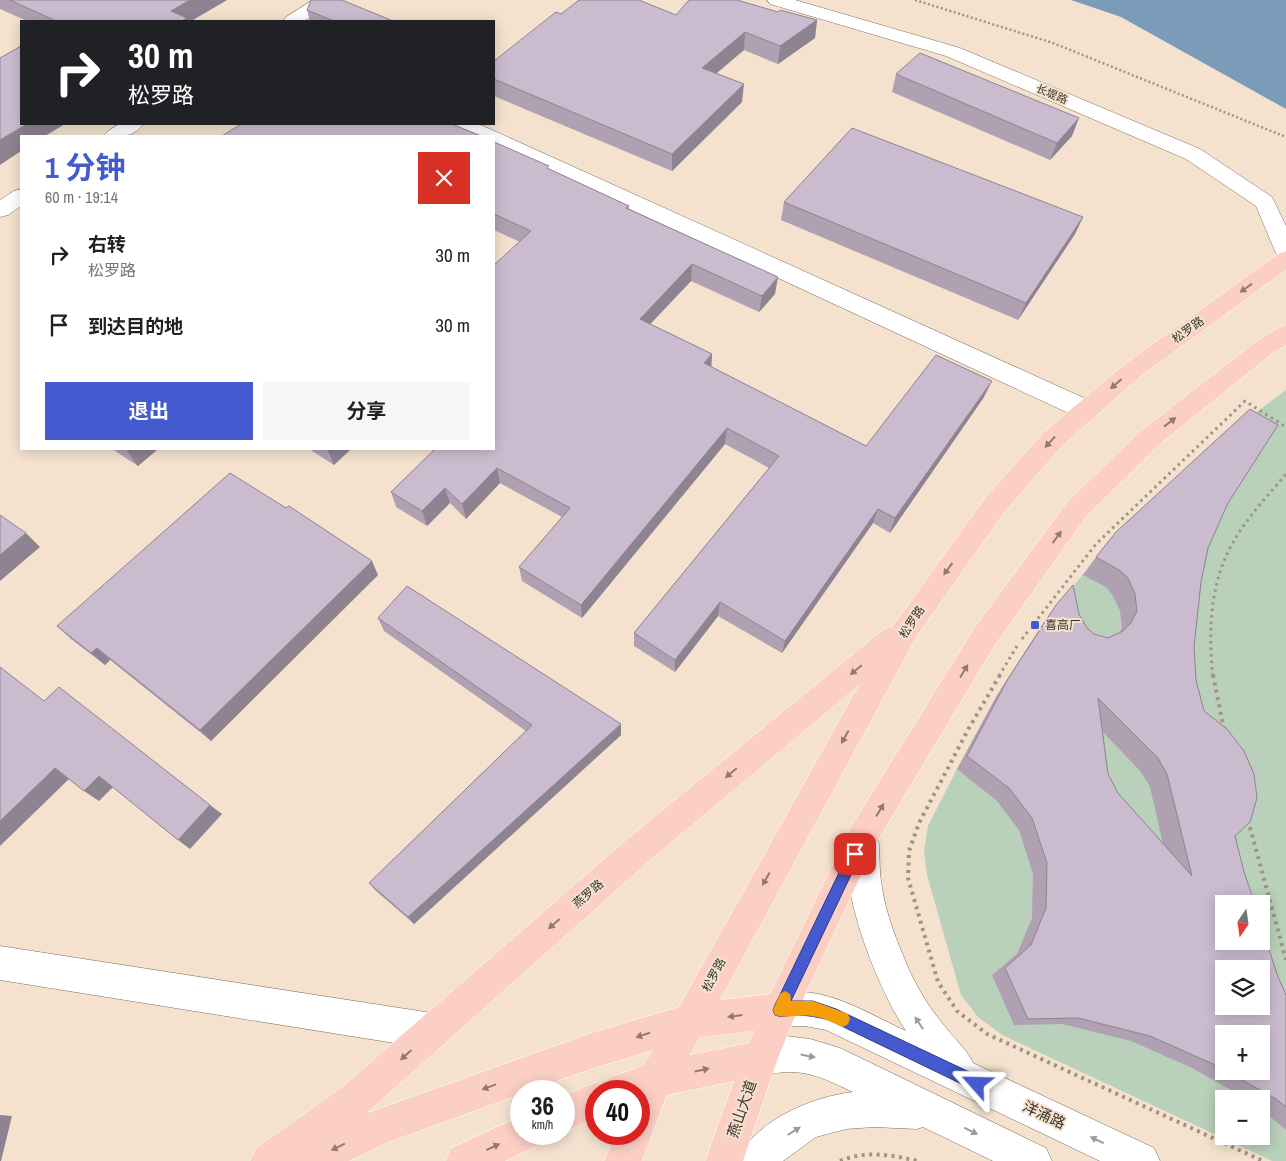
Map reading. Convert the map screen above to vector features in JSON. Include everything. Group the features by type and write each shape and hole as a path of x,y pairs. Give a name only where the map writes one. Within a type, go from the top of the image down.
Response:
{"main road":[{"name":"松罗路","path":"654,1080 690,1021 907,627 994,506 1053,438 1133,370 1286,259"},
{"path":"650,1081 760,1058 780,1010 864,836 985,636 1077,509 1151,437 1266,347 1286,334"},
{"name":"燕罗路","path":"269,1161 354,1101 638,851 907,627"},
{"path":"309,1161 381,1126 590,1051 690,1021 780,1010"},
{"name":"燕山大道","path":"724,1161 760,1058"},
{"path":"650,1091 654,1080"},
{"path":"464,1161 510,1140"},
{"path":"623,1161 630,1145"}],"street":[{"path":"294,20 325,0"},
{"name":"长堤路","path":"776,0 952,52 1193,154 1265,202 1286,252"},
{"path":"116,135 131,125"},
{"path":"464,125 487,135"},
{"path":"495,138 1086,410"},
{"path":"0,210 20,197"},
{"path":"864,836 864,879 880,941 900,990 931,1040 958,1069 977,1084"},
{"path":"0,963 432,1031"},
{"name":"洋涌路","path":"780,1010 794,1008 813,1009 830,1014 1141,1161"},
{"path":"760,1058 784,1054 812,1056 826,1061 1033,1161"},
{"path":"756,1161 781,1139 805,1124 828,1116 877,1108 934,1113"}],"path":[{"path":"915,0 1053,43 1286,137"},
{"path":"1263,1161 987,1034 957,1011 938,982 908,878 908,860 909,850 920,823 969,728 1018,644 1096,544 1155,490 1245,401 1286,428"},
{"path":"1226,739 1216,700 1212,672 1210,638 1213,597 1222,563 1236,536 1286,474"},
{"path":"1247,816 1286,960"},
{"path":"840,1161 851,1155 884,1154 918,1161"}],"green space":[{"path":"1286,390 1286,1161 1272,1161 1238,1145 1270,1145 1270,1090 1215,1090 1215,1134 1002,1035 978,1017 961,995 927,875 924,851 928,826 957,769 1044,622 1102,551 1234,429"}],"water":[{"path":"1071,0 1286,0 1286,109 1121,17"}],"building":[{"path":"10,0 190,0 171,11 187,18 184,20 54,20"},
{"path":"311,0 342,0 391,20 332,20 307,10"},
{"path":"579,0 639,0 676,15 689,0 737,0 778,12 780,10 817,20 780,46 745,32 702,68 744,84 672,154 495,79 495,60 556,12 561,14"},
{"path":"20,47 20,125 25,125 0,140 0,58"},
{"path":"920,53 1079,118 1057,143 896,74"},
{"path":"239,125 454,125 479,135 224,135"},
{"path":"852,128 1083,217 1026,303 784,202"},
{"path":"495,142 549,166 547,168 629,206 626,208 778,277 762,296 692,264 640,319 712,354 704,363 866,446 936,355 992,381 895,518 878,509 785,641 720,602 675,660 634,633 779,456 727,428 581,605 519,567 570,508 497,468 462,504 445,488 422,511 391,492 434,450 495,450 495,264 531,231 495,214"},
{"path":"1250,409 1278,425 1228,503 1208,548 1201,582 1194,647 1196,680 1204,711 1227,729 1244,751 1254,774 1257,798 1250,822 1235,836 1252,895 1215,895 1215,950 1269,950 1286,995 1286,1107 1270,1096 1270,1090 1260,1090 1242,1080 1270,1080 1270,1025 1215,1025 1215,1065 1150,1036 1078,1018 1028,1019 1005,968 1031,945 1046,908 1047,863 1032,818 1009,788 967,756 1008,679 1056,605 1073,585 1079,614 1087,628 1094,634 1108,638 1123,631 1131,623 1137,611 1135,594 1128,578 1119,570 1096,557 1116,532","holes":["1098,698 1158,758 1167,774 1192,876 1118,793 1108,774"]},
{"path":"230,473 286,508 289,506 372,561 200,730 97,648 91,653 57,626"},
{"path":"0,515 26,533 0,555"},
{"path":"407,586 621,724 408,917 369,883 532,725 378,618"},
{"path":"0,667 44,701 59,687 210,805 178,840 99,776 84,791 55,768 0,821"}],"slow traffic":[{"path":"785,999 780,1010 794,1008 813,1009 843,1019"}],"place":[{"name":"喜高厂","path":"1035,625"}],"route":[{"path":"855,854 780,1010 794,1008 813,1009 830,1014 977,1084"}]}
